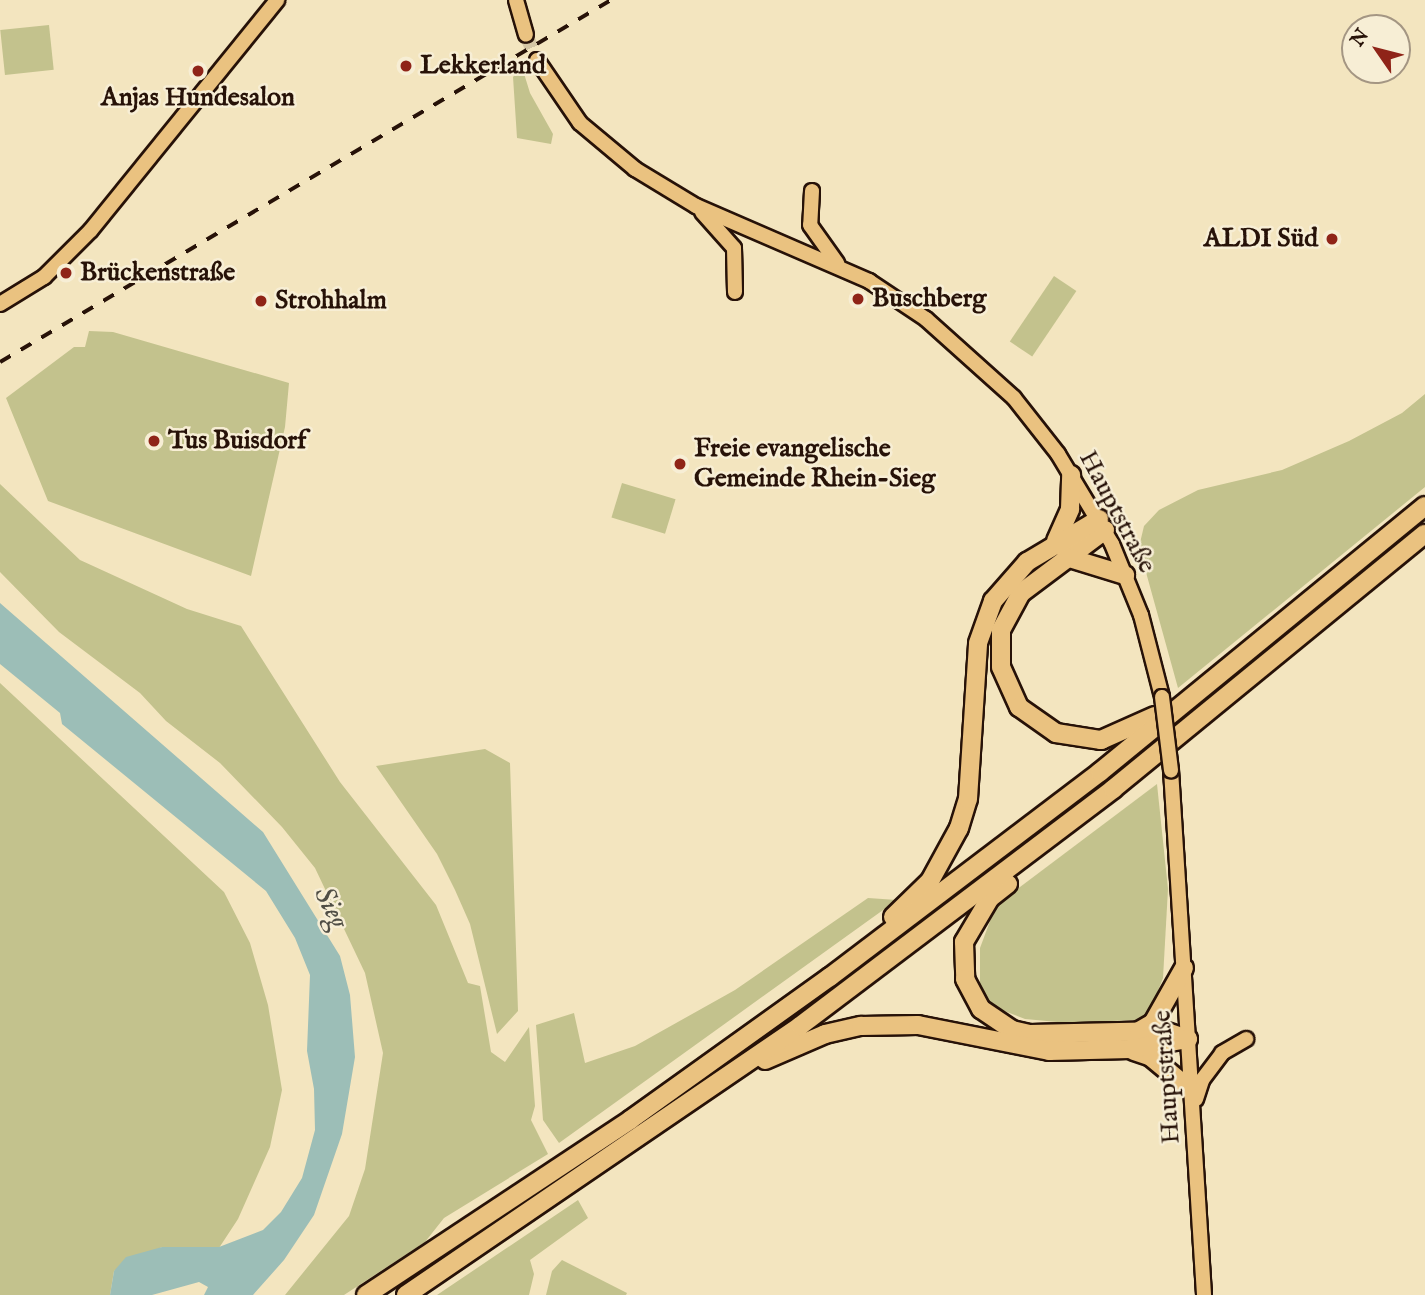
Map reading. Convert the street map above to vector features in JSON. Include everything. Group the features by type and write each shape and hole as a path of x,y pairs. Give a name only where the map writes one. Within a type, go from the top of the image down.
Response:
{"highway":[{"path":"1054,543 1070,509 1071,475"},
{"path":"366,1295 630,1120 830,977 1206,687 1425,506"},
{"path":"830,977 839,960 930,881 950,847 968,799 975,669 982,622 1007,580 1054,543 1102,525"},
{"path":"1102,525 1021,593 1001,630 1001,667 1008,687 1035,722 1079,740 1101,740 1142,725 1187,693 1206,687"},
{"path":"405,1295 732,1074 1064,827 1425,534"},
{"path":"1066,557 1125,575"},
{"path":"1064,827 1046,853 990,898 973,921 962,960 971,997 994,1021 1030,1034 1164,1031 1188,1039"},
{"path":"1139,1031 1153,1023 1184,968"},
{"path":"732,1074 825,1034 861,1026 931,1027 1025,1049 1130,1049 1188,1039"},
{"path":"1130,1049 1151,1057 1194,1098"}],"main road":[{"path":"0,304 44,277 91,230 277,0"},
{"path":"516,0 526,35"},
{"name":"Hauptstraße","path":"537,60 580,123 635,169 696,206 838,264 926,319 1014,398 1071,475 1102,525 1125,575 1162,697 1171,769 1205,1295"},
{"path":"812,191 810,225 838,264"},
{"path":"696,206 734,248 735,292"},
{"path":"1194,1098 1202,1080 1222,1053 1246,1039"}],"shaded area":[{"path":"49,25 54,70 5,75 0,30"},
{"path":"522,67 530,93 553,134 551,144 517,138 513,77"},
{"path":"1054,276 1076,291 1032,357 1010,341"},
{"name":"Tus Buisdorf","path":"89,331 113,332 289,383 285,427 251,576 48,501 6,398 74,347 85,347"},
{"path":"1425,394 1425,487 1178,688 1139,547 1144,526 1159,510 1198,490 1282,470 1349,441 1402,413"},
{"path":"622,483 676,499 665,534 611,517"},
{"path":"0,484 80,560 187,609 241,626 340,782 436,905 468,983 480,986 491,1052 505,1062 529,1027 535,1106 531,1120 548,1154 444,1218 425,1242 344,1295 285,1295 349,1216 365,1169 383,1053 365,973 315,868 282,827 220,763 166,721 140,693 59,632 0,572"},
{"path":"0,683 224,892 250,943 268,1005 282,1090 270,1147 238,1219 219,1248 162,1247 114,1271 110,1295 0,1295"},
{"path":"485,749 510,763 518,1011 497,1034 470,924 455,890 437,854 376,766"},
{"path":"1157,784 1168,889 1163,978 1149,1014 1135,1020 1068,1023 1025,1019 994,1007 980,987 980,948 996,905"},
{"path":"868,898 897,900 559,1143 543,1120 536,1025 574,1013 585,1063 635,1046 735,990"},
{"path":"578,1200 588,1218 530,1260 534,1274 529,1295 437,1295"},
{"path":"562,1260 627,1293 626,1295 546,1295 552,1271"}],"water":[{"path":"0,603 263,832 340,956 350,995 355,1057 342,1134 314,1215 284,1260 253,1295 204,1295 208,1287 199,1282 152,1295 110,1295 114,1271 126,1257 162,1247 219,1247 263,1230 281,1212 302,1178 315,1130 314,1089 307,1051 310,975 295,938 266,891 62,724 60,713 0,664"}],"tunnel":[{"path":"526,35 537,60"}],"railway":[{"path":"0,362 611,0"}],"place":[{"name":"Lekkerland","path":"406,66"},
{"name":"Anjas Hundesalon","path":"198,71"},
{"name":"ALDI Süd","path":"1332,239"},
{"name":"Brückenstraße","path":"66,273"},
{"name":"Buschberg","path":"858,299"},
{"name":"Strohhalm","path":"261,301"},
{"name":"Tus Buisdorf","path":"154,441"},
{"name":"Freie evangelische Gemeinde Rhein-Sieg","path":"680,464"}],"water label":[{"name":"Sieg","path":"330,908"}]}
